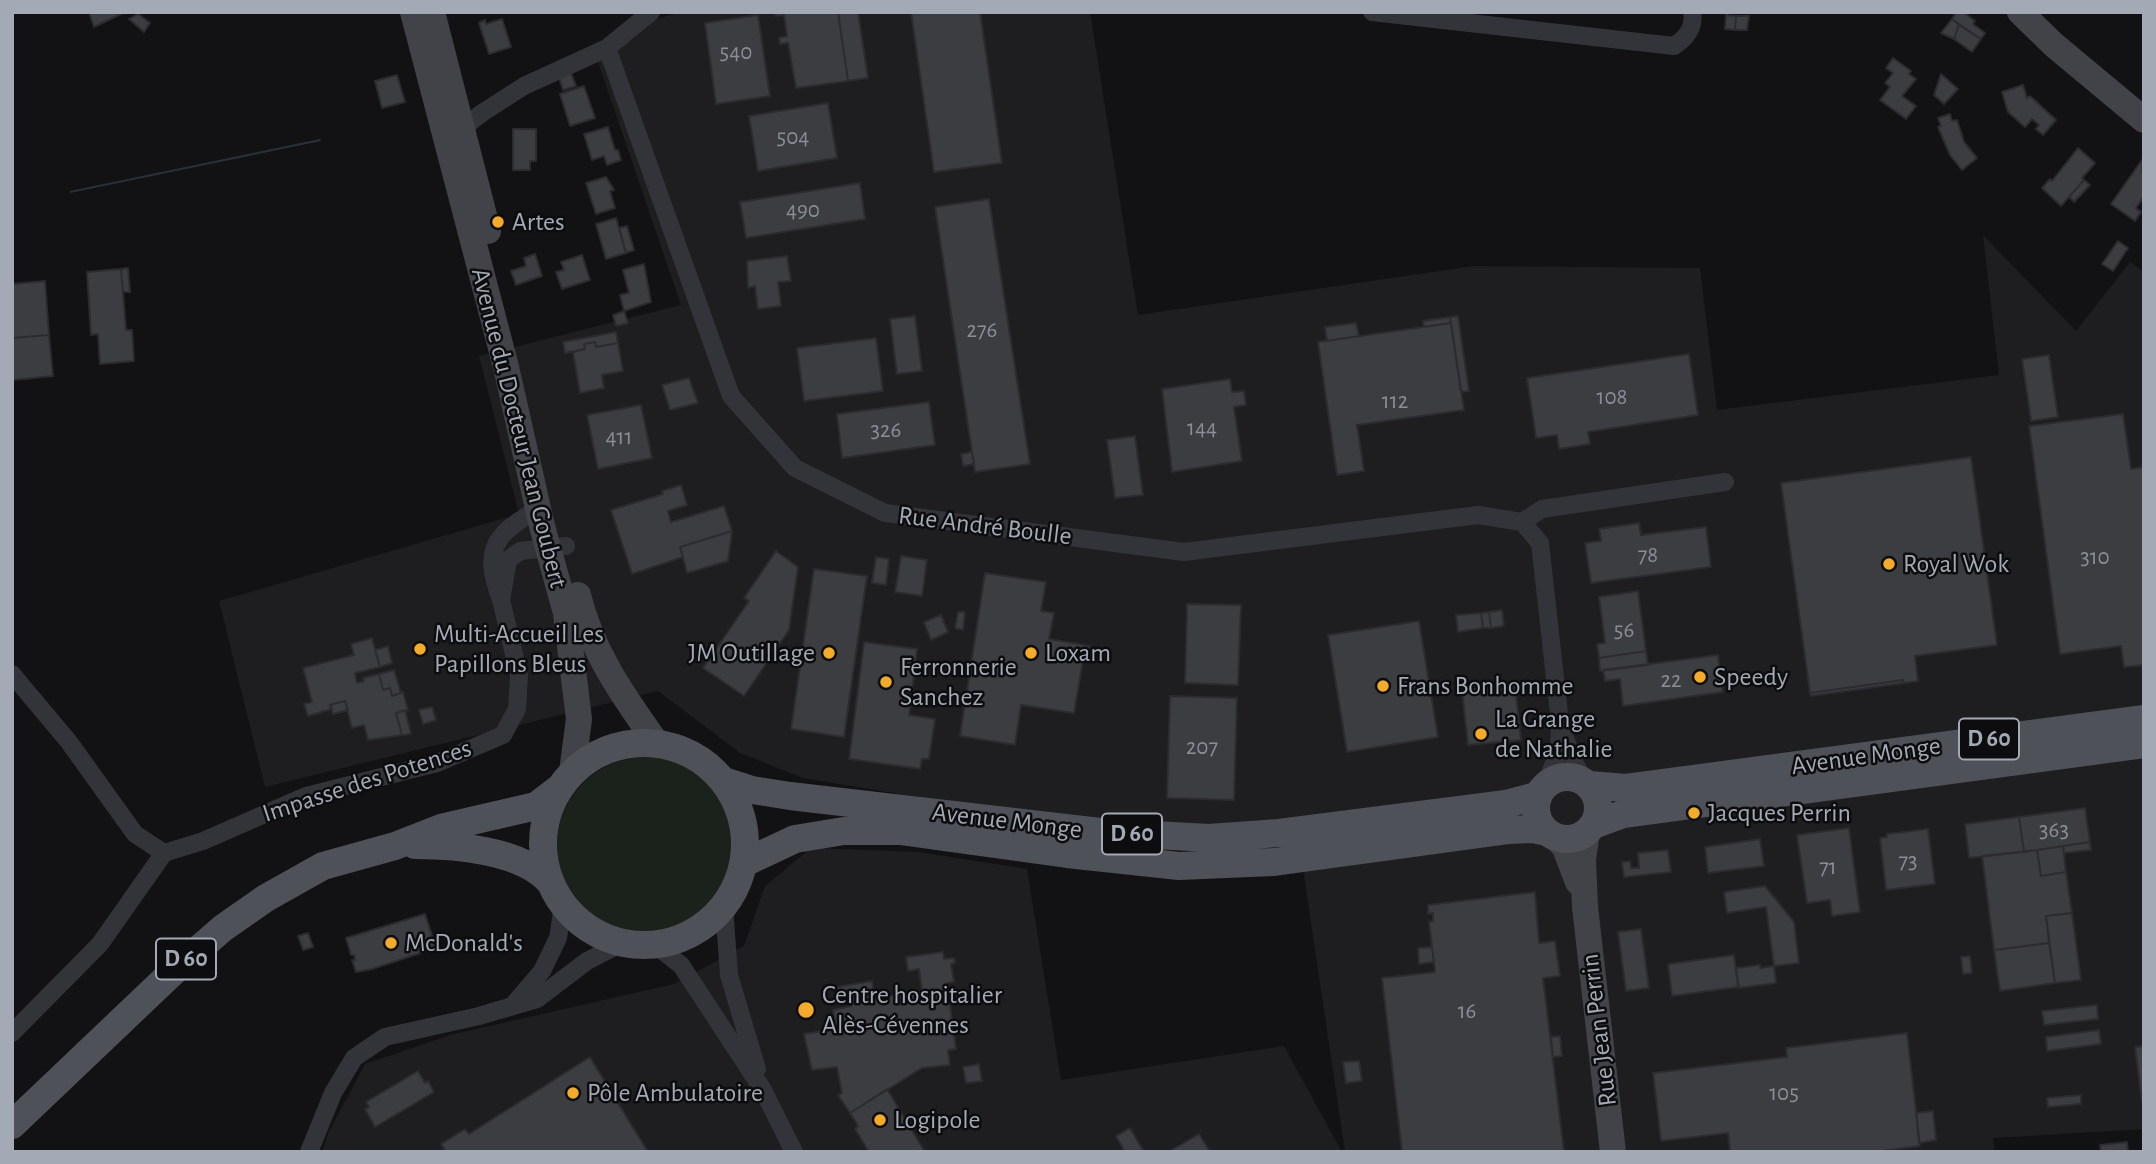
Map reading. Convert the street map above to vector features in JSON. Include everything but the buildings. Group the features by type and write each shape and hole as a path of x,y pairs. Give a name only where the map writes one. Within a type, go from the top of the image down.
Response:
{"main road":[{"path":"412,12 450,133"},
{"path":"432,12 450,133"},
{"path":"2020,12 2053,45 2144,120"},
{"name":"Avenue du Docteur Jean Goubert","path":"450,133 538,509 557,548 585,623 619,690 656,742"},
{"name":"Avenue du Docteur Jean Goubert","path":"450,133 557,548 579,719 565,780"},
{"name":"Avenue Monge","path":"1588,784 1626,788 2144,719"},
{"path":"656,742 682,749 705,762 724,781 736,799 743,820 746,842 744,863 740,878 724,906 705,925 681,938 655,945 622,943 589,930 556,894 543,859 543,835 548,811 565,780 597,754 625,743 656,742"},
{"name":"Avenue Monge","path":"1590,828 1623,814 2144,744"},
{"path":"1566,776 1588,784 1594,792 1598,809 1590,828 1572,839 1551,834 1540,824 1536,802 1543,788 1555,779 1566,776"},
{"name":"D 60","path":"12,1125 178,967 223,928 266,898 323,866 395,846 441,828 536,806 565,780"},
{"name":"Avenue Monge","path":"724,781 744,788 790,796 1100,832 1209,838 1279,833 1506,804 1536,796 1543,788"},
{"name":"Rue Jean Perrin","path":"1590,828 1583,860 1585,907 1613,1152"},
{"name":"Avenue Monge","path":"744,863 795,839 844,831 900,831 1179,866 1274,862 1509,830 1551,834"},
{"name":"Rue Jean Perrin","path":"1551,834 1565,848 1585,907"},
{"name":"D 60","path":"395,846 450,845 499,854 542,874 556,894"}],"street":[{"path":"450,133 524,86 607,48 651,12"},
{"path":"1372,12 1674,46 1686,38 1694,21 1692,12"},
{"name":"Rue André Boulle","path":"607,48 732,396 795,468 885,513 1184,552 1478,514 1522,522"},
{"path":"1543,788 1552,772 1559,749 1560,723 1540,543 1522,522 1542,509 1725,482"},
{"name":"Impasse des Potences","path":"164,853 203,841 306,796 437,763 503,735 517,709 519,675 494,582 492,557 499,536 538,509"},
{"name":"Impasse des Potences","path":"501,600 509,560 520,551 557,548"},
{"path":"12,674 69,742 135,834 164,853 100,944 12,1033"},
{"path":"1560,723 1575,764 1588,784"},
{"path":"513,1005 542,971 558,938 556,894"},
{"path":"724,906 729,975 763,1090"},
{"path":"309,1152 333,1093 354,1058 385,1037 479,1016 537,999 587,961 622,943"},
{"path":"655,945 681,965 763,1090 794,1152"}],"shaded area":[{"path":"681,12 1090,12 1138,315 1474,266 1700,268 1717,410 1999,375 1983,235 2076,331 2130,262 2144,272 2144,1129 1993,1138 1995,1152 1345,1152 1297,828 1076,823 803,778 740,753 658,691 265,787 219,601 519,514 479,356 681,305 597,59 656,19"},
{"path":"320,139 321,141 70,193 70,191"},
{"path":"646,757 680,764 709,783 728,812 735,846 728,880 709,909 680,928 646,935 612,928 583,909 564,880 557,846 564,812 583,783 612,764"},
{"name":"Centre hospitalier Alès-Cévennes","path":"811,848 919,852 1027,869 1061,1080 1284,1046 1342,1152 322,1152 328,1133 365,1064 450,1035 674,984 744,946 765,886"}],"place":[{"name":"Artes","path":"498,222"},
{"name":"Royal Wok","path":"1889,564"},
{"name":"Multi-Accueil Les Papillons Bleus","path":"420,649"},
{"name":"JM Outillage","path":"829,653"},
{"name":"Loxam","path":"1031,653"},
{"name":"Speedy","path":"1700,677"},
{"name":"Ferronnerie Sanchez","path":"886,682"},
{"name":"Frans Bonhomme","path":"1383,686"},
{"name":"La Grange de Nathalie","path":"1481,734"},
{"name":"Jacques Perrin","path":"1694,813"},
{"name":"McDonald's","path":"391,943"},
{"name":"Centre hospitalier Alès-Cévennes","path":"806,1010"},
{"name":"Pôle Ambulatoire","path":"573,1093"},
{"name":"Logipole","path":"880,1120"}]}
